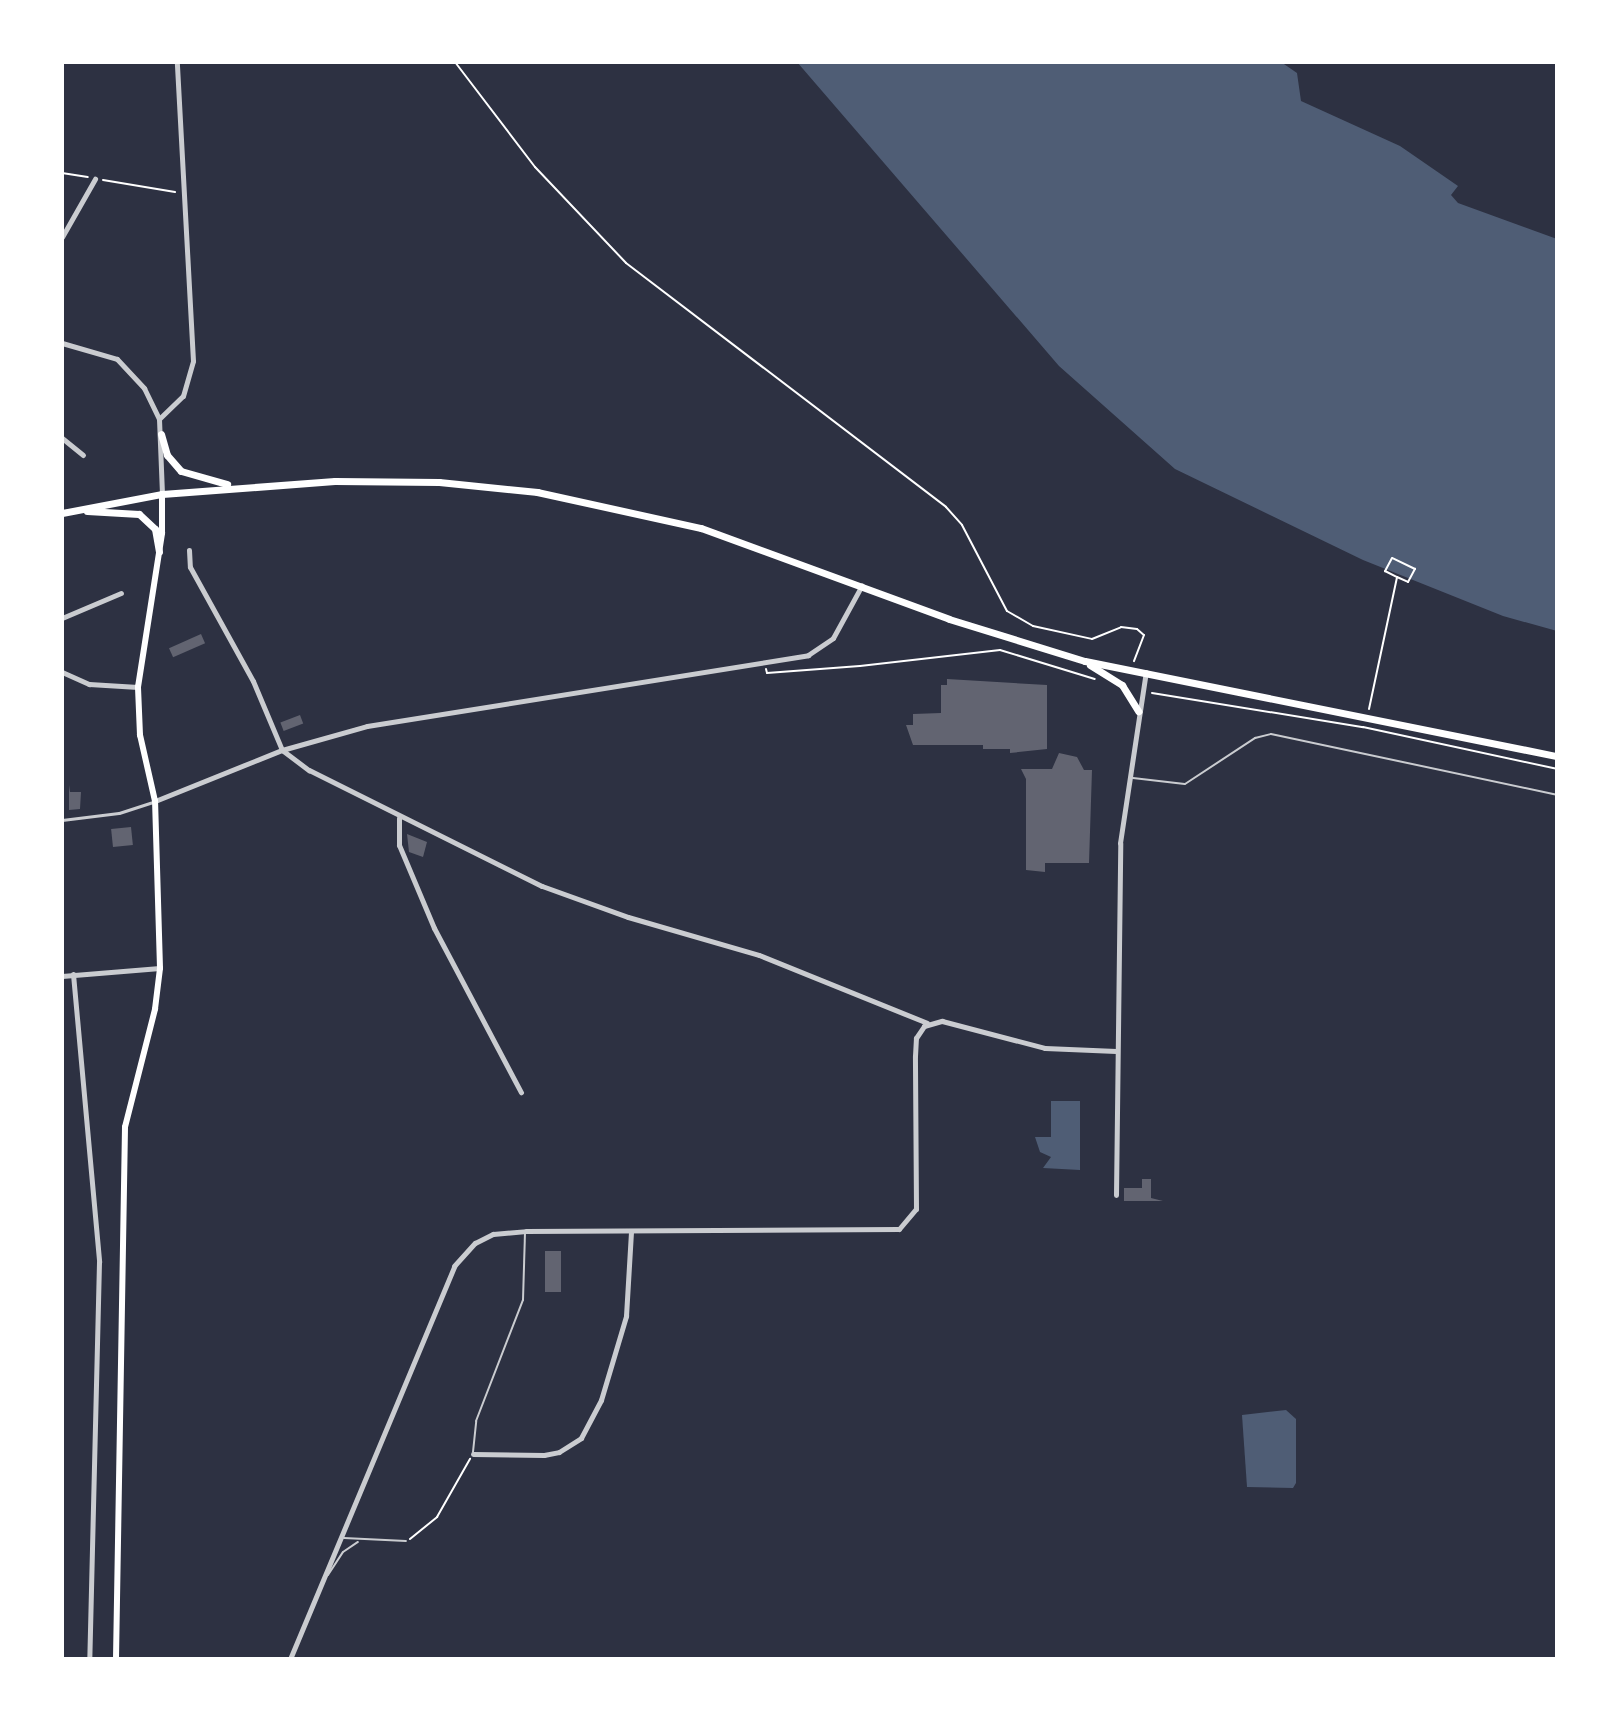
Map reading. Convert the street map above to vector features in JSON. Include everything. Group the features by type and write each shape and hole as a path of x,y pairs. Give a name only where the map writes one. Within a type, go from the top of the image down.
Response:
{"main road":[{"path":"161,434 167,455 181,471 241,486"},
{"path":"62,513 162,494 241,486 402,480 537,492 701,528 862,584 949,619 1085,661 1557,756"},
{"path":"116,1659 125,1127 155,1009 160,968 155,801 140,735 138,687 159,552 162,494"},
{"path":"81,509 139,514 155,529 159,552"},
{"path":"1085,661 1122,685 1138,711"}],"street":[{"path":"159,419 183,396 193,361 177,62"},
{"path":"62,237 95,179"},
{"path":"62,343 117,359 135,375 159,419 162,494"},
{"path":"62,438 83,455"},
{"path":"189,550 190,567 253,681 282,750 309,770 399,818 542,886 759,955 927,1023 959,1024 1045,1048 1116,1051"},
{"path":"62,820 119,813 282,750 413,717 765,664 823,647 843,625 862,584"},
{"path":"62,618 121,593"},
{"path":"62,672 89,684 138,687"},
{"path":"1116,1195 1120,843 1146,672"},
{"path":"399,818 399,845 434,928 521,1092"},
{"path":"62,976 160,968"},
{"path":"73,974 99,1262 89,1659"},
{"path":"290,1659 454,1266 475,1243 493,1234 526,1231 889,1230 908,1224 916,1209 915,1044 927,1023"},
{"path":"473,1454 544,1455 581,1438 601,1400 626,1316 631,1231"}],"lane":[{"path":"1128,777 1185,784 1255,738 1271,734 1557,795"},
{"path":"473,1454 476,1421 523,1300 526,1231"},
{"path":"341,1536 359,1542 406,1541"},
{"path":"324,1578 359,1542"}],"path":[{"path":"455,62 535,167 626,263 946,507 962,525 1012,615 1033,626 1092,639 1129,626 1144,635 1132,670"},
{"path":"62,173 182,193"},
{"path":"1392,558 1415,569 1408,582 1397,577 1385,571 1392,558"},
{"path":"1369,709 1397,577"},
{"path":"765,664 767,673 1000,650 1101,680"},
{"path":"1142,691 1363,727 1557,769"},
{"path":"406,1541 437,1517 473,1454"}],"water":[{"path":"797,62 1281,62 1297,73 1301,101 1400,146 1458,186 1451,195 1458,203 1557,239 1557,631 1503,616 1363,560 1175,469 1059,366"},
{"path":"1051,1101 1080,1101 1080,1170 1043,1168 1051,1157 1040,1152 1035,1137 1051,1137"},
{"path":"1286,1410 1296,1419 1296,1483 1293,1488 1247,1487 1242,1415"}],"building":[{"path":"201,634 205,643 173,657 169,648"},
{"path":"947,679 1047,685 1047,749 1010,753 1010,749 983,749 983,745 913,745 906,725 913,725 913,714 941,713 941,685 947,685"},
{"path":"300,715 303,723 284,731 280,723"},
{"path":"1059,753 1077,757 1084,770 1092,770 1089,863 1045,863 1045,872 1026,870 1026,779 1021,769 1052,769"},
{"path":"69,785 70,792 81,792 80,809 69,810"},
{"path":"131,827 133,845 113,847 111,829"},
{"path":"407,834 427,842 423,857 409,852"},
{"path":"1142,1179 1151,1179 1151,1198 1163,1201 1124,1201 1124,1188 1142,1188"},
{"path":"545,1251 561,1251 561,1292 545,1292"}]}
